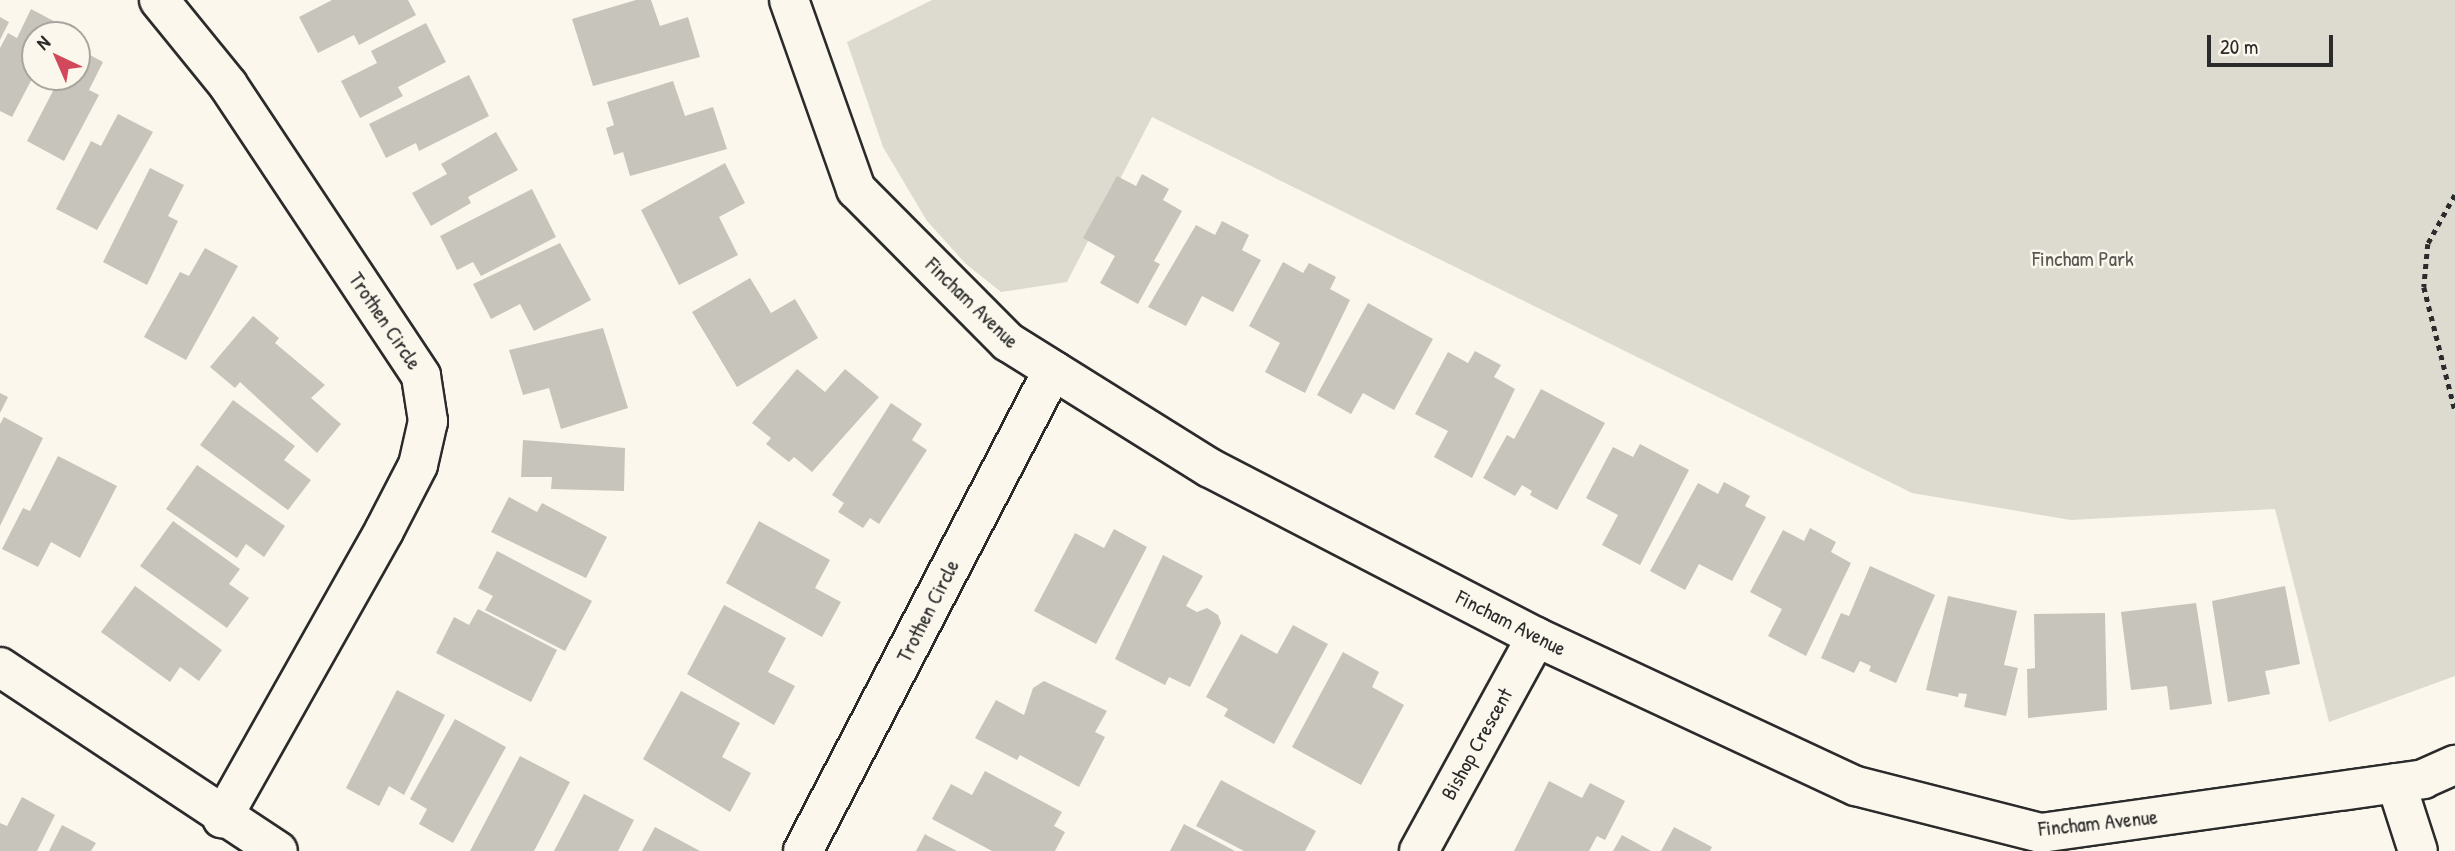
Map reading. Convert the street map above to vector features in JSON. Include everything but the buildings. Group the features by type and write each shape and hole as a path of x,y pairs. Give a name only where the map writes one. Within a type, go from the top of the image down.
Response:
{"street":[{"name":"Trothen Circle","path":"159,0 228,85 421,376 428,421 418,465 384,531 222,818"},
{"name":"Fincham Avenue","path":"789,0 856,190 1008,342 1210,468 1536,637 1856,786 2041,833 2423,779 2455,765"},
{"name":"Trothen Circle","path":"803,851 1053,370"},
{"name":"Bishop Crescent","path":"1419,851 1536,637"},
{"path":"0,667 222,818 278,851"},
{"path":"2396,783 2418,851"}],"path":[{"path":"2455,195 2428,244 2424,287 2455,410"}],"green space":[{"name":"Fincham Park","path":"932,0 2455,0 2455,676 2329,722 2275,509 2071,520 1912,493 1152,117 1067,282 1001,292 966,264 927,221 883,147 847,42"}]}
